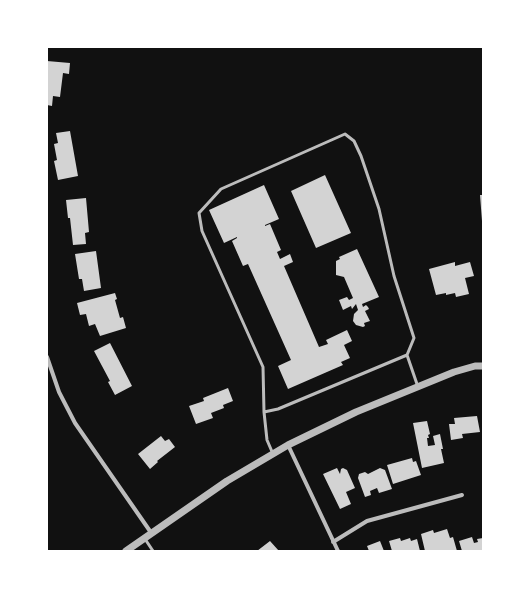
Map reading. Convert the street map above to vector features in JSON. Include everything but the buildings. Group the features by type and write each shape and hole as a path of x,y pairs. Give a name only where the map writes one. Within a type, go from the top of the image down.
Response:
{"street":[{"path":"47,357 59,392 75,423 152,534"},
{"path":"126,551 227,481 288,445 356,412 454,372 475,366 483,366"},
{"path":"288,445 338,551"},
{"path":"333,542 367,521 462,495"}],"lane":[{"path":"273,454 267,440 264,412 263,366 202,231 199,213 221,189 345,134 354,141 361,156 378,209 394,276 414,338 407,354 418,387"},
{"path":"264,412 278,409 407,354"},
{"path":"145,539 153,551"}]}
